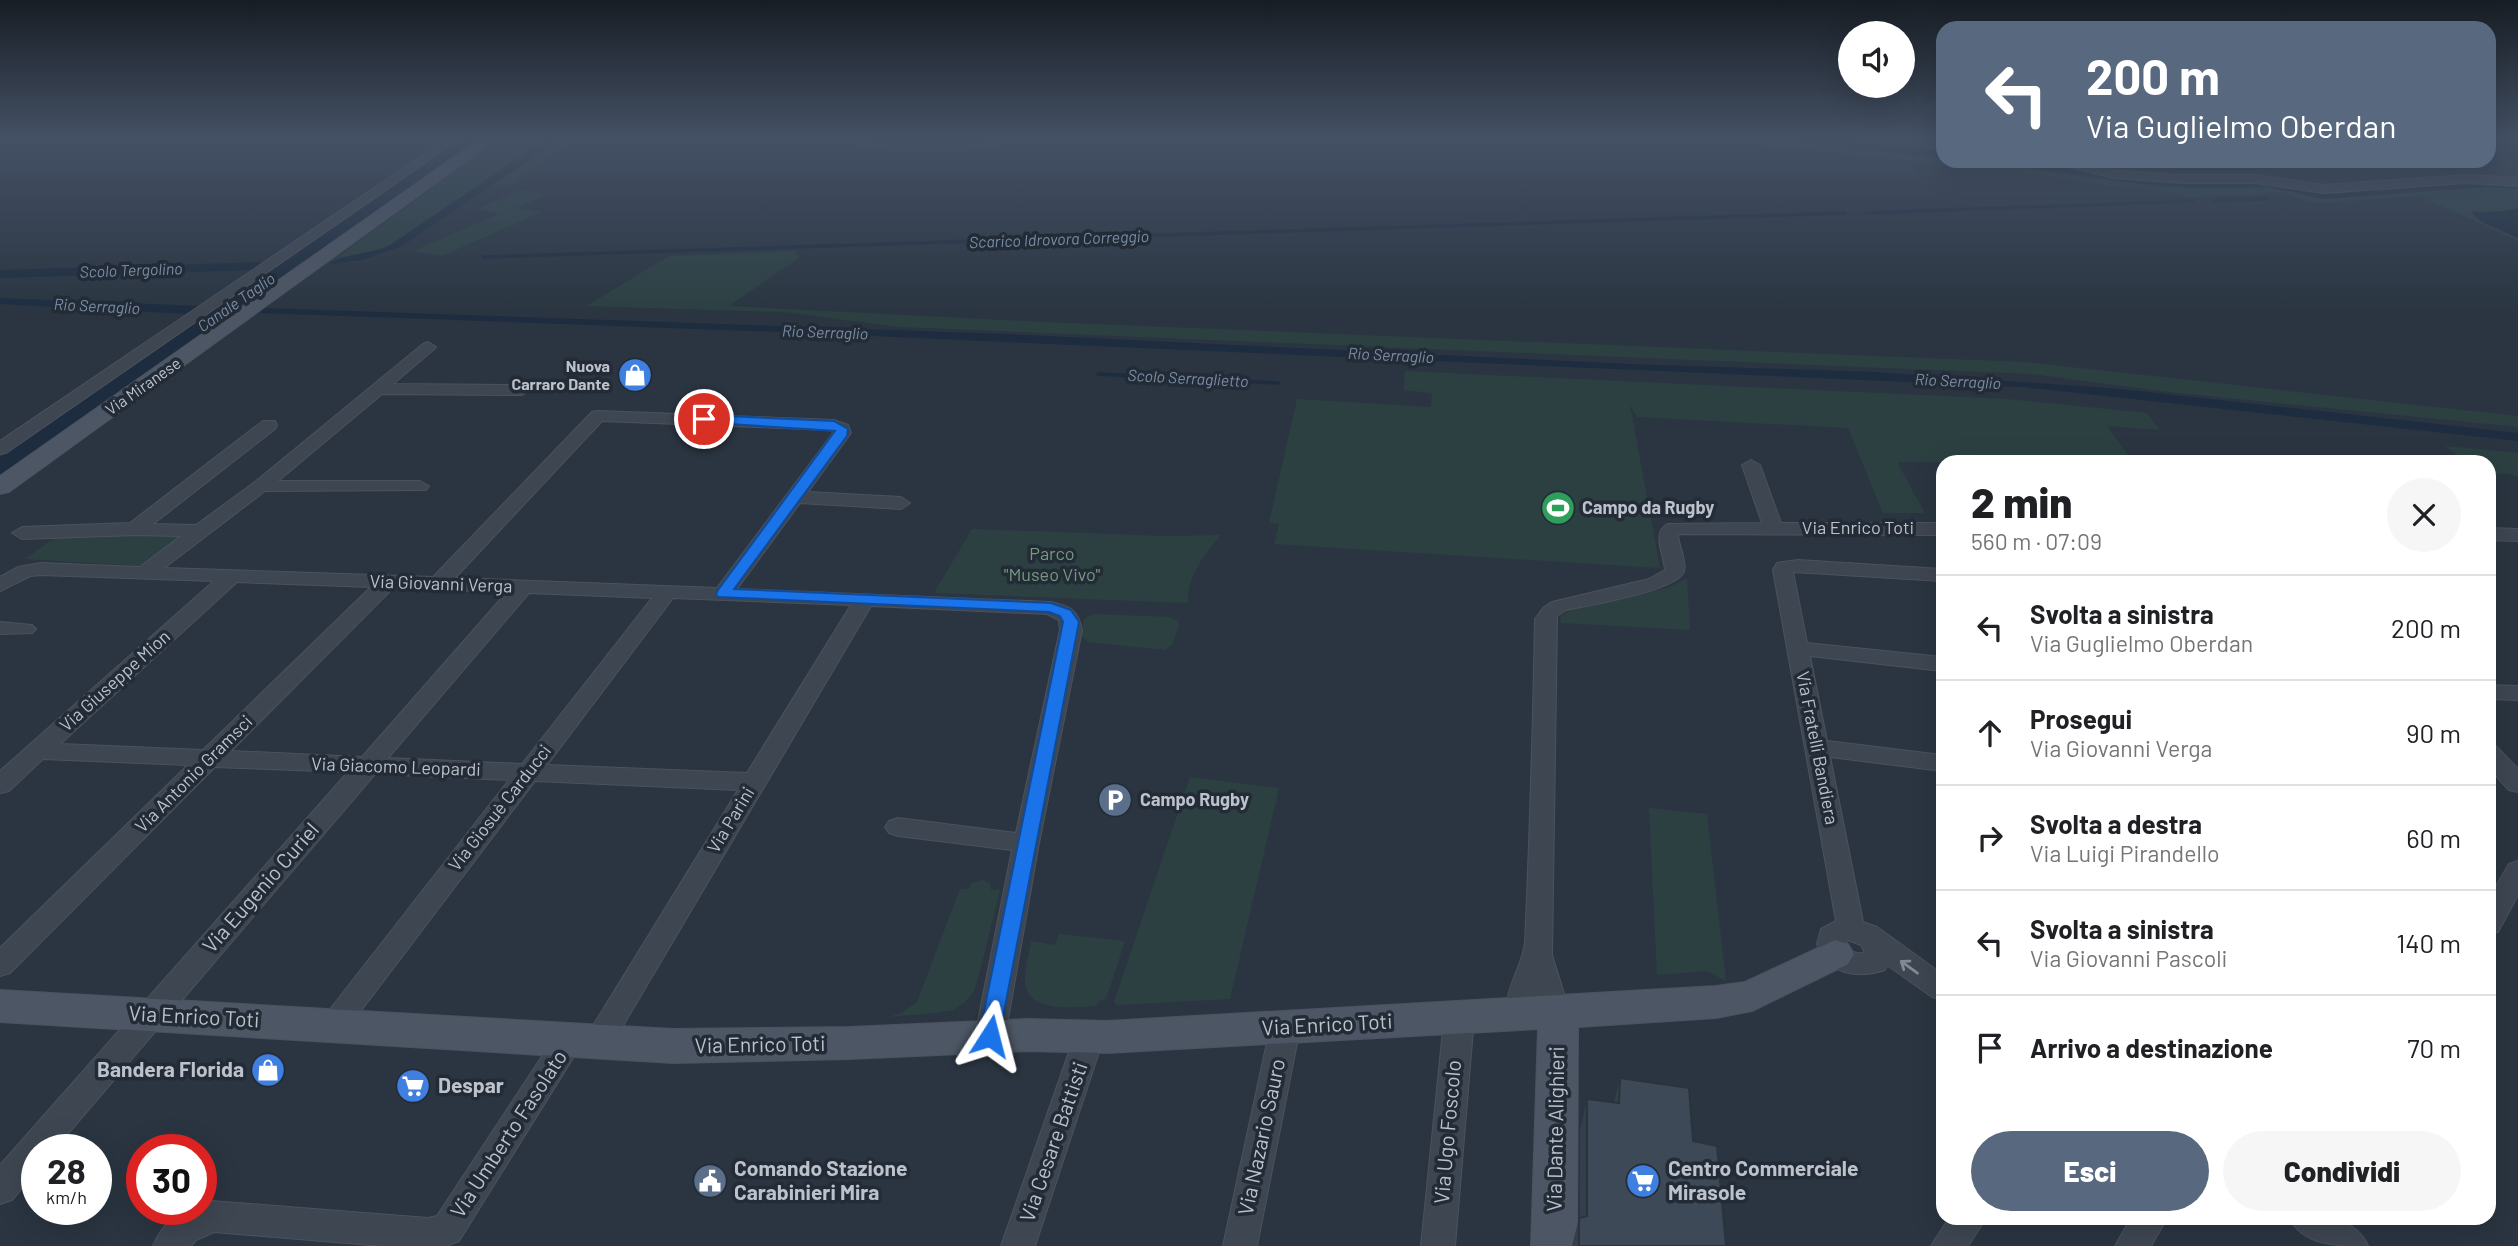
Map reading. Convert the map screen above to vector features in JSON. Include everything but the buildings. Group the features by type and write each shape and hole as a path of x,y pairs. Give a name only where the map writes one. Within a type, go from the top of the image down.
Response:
{"street":[{"path":"0,449 371,196"},
{"name":"Via Miranese","path":"0,487 409,196"},
{"path":"144,573 261,486 428,347"},
{"path":"378,389 522,390"},
{"path":"437,585 598,416 834,425 842,429 842,433 723,594"},
{"path":"135,529 269,425"},
{"path":"1751,466 1773,528"},
{"path":"261,486 420,486"},
{"path":"794,497 901,503"},
{"name":"Via Enrico Toti","path":"1538,1014 1522,995 1538,955 1544,805 1545,619 1550,612 1559,607 1656,583 1674,573 1668,535 1669,531 1675,528 1936,528"},
{"path":"22,533 135,529 201,531"},
{"path":"2496,534 2518,535"},
{"name":"Via Fratelli Bandiera","path":"1843,942 1817,748 1783,575 1784,567 1936,575"},
{"name":"Via Giovanni Verga","path":"0,585 18,574 41,569 1051,608 1069,617 1071,630 1026,843"},
{"name":"Via Giuseppe Mion","path":"0,785 231,577"},
{"name":"Via Antonio Gramsci","path":"0,965 387,583"},
{"name":"Via Eugenio Curiel","path":"0,1189 523,587"},
{"name":"Via Giosuè Carducci","path":"334,1025 667,592"},
{"name":"Via Parini","path":"583,1042 754,782 865,599"},
{"path":"0,628 25,629"},
{"path":"1798,648 1936,663"},
{"path":"2496,692 2518,693"},
{"path":"1817,748 1936,762"},
{"name":"Via Giacomo Leopardi","path":"38,751 754,782"},
{"path":"2496,761 2518,784"},
{"path":"898,827 1026,843 990,1036"},
{"path":"2496,911 2518,871"},
{"path":"1843,942 1851,963 1871,964 1880,953 1876,942 1936,985"},
{"name":"Via Enrico Toti","path":"0,1006 673,1046 762,1046 990,1036 1086,1037 1456,1019 1716,1002 1752,996 1843,942"},
{"name":"Via Dante Alighieri","path":"1538,1014 1558,1024 1554,1246"},
{"name":"Via Ugo Foscolo","path":"1438,1246 1458,1030 1456,1019"},
{"name":"Via Nazario Sauro","path":"1240,1246 1283,1038 1282,1028"},
{"name":"Via Cesare Battisti","path":"1018,1246 1084,1052 1086,1037"},
{"name":"Via Umberto Fasolato","path":"170,1246 184,1229 197,1220 212,1216 428,1234 447,1230 583,1042"},
{"path":"1948,1246 1964,1225"},
{"path":"2132,1246 2146,1225"}],"green space":[{"path":"421,196 463,196 390,246 367,254 335,259"},
{"path":"507,196 543,196 517,208 541,212 442,256 413,251 499,214 477,209"},
{"path":"2291,196 2418,196 2313,203"},
{"path":"2420,196 2518,196 2518,241"},
{"path":"794,251 799,257 729,306 1044,322 2024,362 2518,416 2518,427 2169,392 2032,374 901,327 783,312 586,306 669,256"},
{"path":"1405,371 2007,399 2147,413 2160,430 2107,426 2128,455 1936,455 1936,462 1897,462 1925,513 1883,513 1848,428 1637,417 1630,405 1660,568 1274,544 1279,524 1269,523 1297,399 1431,407 1432,393 1404,390"},
{"path":"2445,446 2518,453 2518,477 2496,474 2496,455 2457,455"},
{"name":"Parco \"Museo Vivo\"","path":"972,529 1166,536 1221,535 1193,575 1188,603 934,593"},
{"path":"176,533 181,536 144,566 25,559 57,536"},
{"path":"1687,578 1690,630 1560,623 1561,616 1568,611 1670,587"},
{"path":"1094,614 1169,617 1178,621 1179,626 1172,645 1165,650 1088,642 1081,635 1084,619"},
{"path":"1190,777 1279,788 1230,999 1118,1005 1114,1002"},
{"path":"1649,808 1707,814 1726,981 1707,971 1657,975"},
{"path":"983,880 990,883 991,890 1000,890 974,991 965,1002 953,1010 888,1017 901,1013 917,1002 960,889 969,889 972,883"},
{"path":"1059,934 1125,941 1106,999 1099,1001 1096,1006 1052,1006 1033,999 1027,991 1025,975 1031,941 1055,945"}],"water":[{"name":"Canale Taglio","path":"379,196 398,196 0,476 0,457"},
{"path":"462,196 476,196 402,246 362,260 329,264 341,258 390,245"},
{"path":"2310,196 2362,196 2323,199"},
{"path":"2518,208 2518,238 2482,222 2470,212 2500,211"},
{"name":"Scolo Tergolino","path":"266,262 256,270 0,278 0,270"},
{"name":"Rio Serraglio","path":"0,298 202,306 189,314 0,304"},
{"name":"Rio Serraglio","path":"265,308 1006,334 1629,364 1875,372 2121,389 2518,433 2518,441 2023,387 781,332 260,313"}],"waterway":[{"name":"Scarico Idrovora Correggio","path":"2212,201 2268,199"},
{"name":"Scarico Idrovora Correggio","path":"1866,213 2193,201"},
{"name":"Scarico Idrovora Correggio","path":"483,257 1845,213"},
{"name":"Scolo Serraglietto","path":"1098,374 1278,383"}],"place":[{"name":"Nuova Carraro Dante","path":"635,375"},
{"name":"Campo da Rugby","path":"1558,508"},
{"name":"Campo Rugby","path":"1115,800"},
{"name":"Bandera Florida","path":"268,1070"},
{"name":"Despar","path":"413,1086"},
{"name":"Comando Stazione Carabinieri Mira","path":"710,1181"},
{"name":"Centro Commerciale Mirasole","path":"1643,1181"}],"route":[{"path":"704,419 834,425 842,429 842,433 723,594 1051,608 1069,617 1071,630 1021,867 990,1036"}]}
